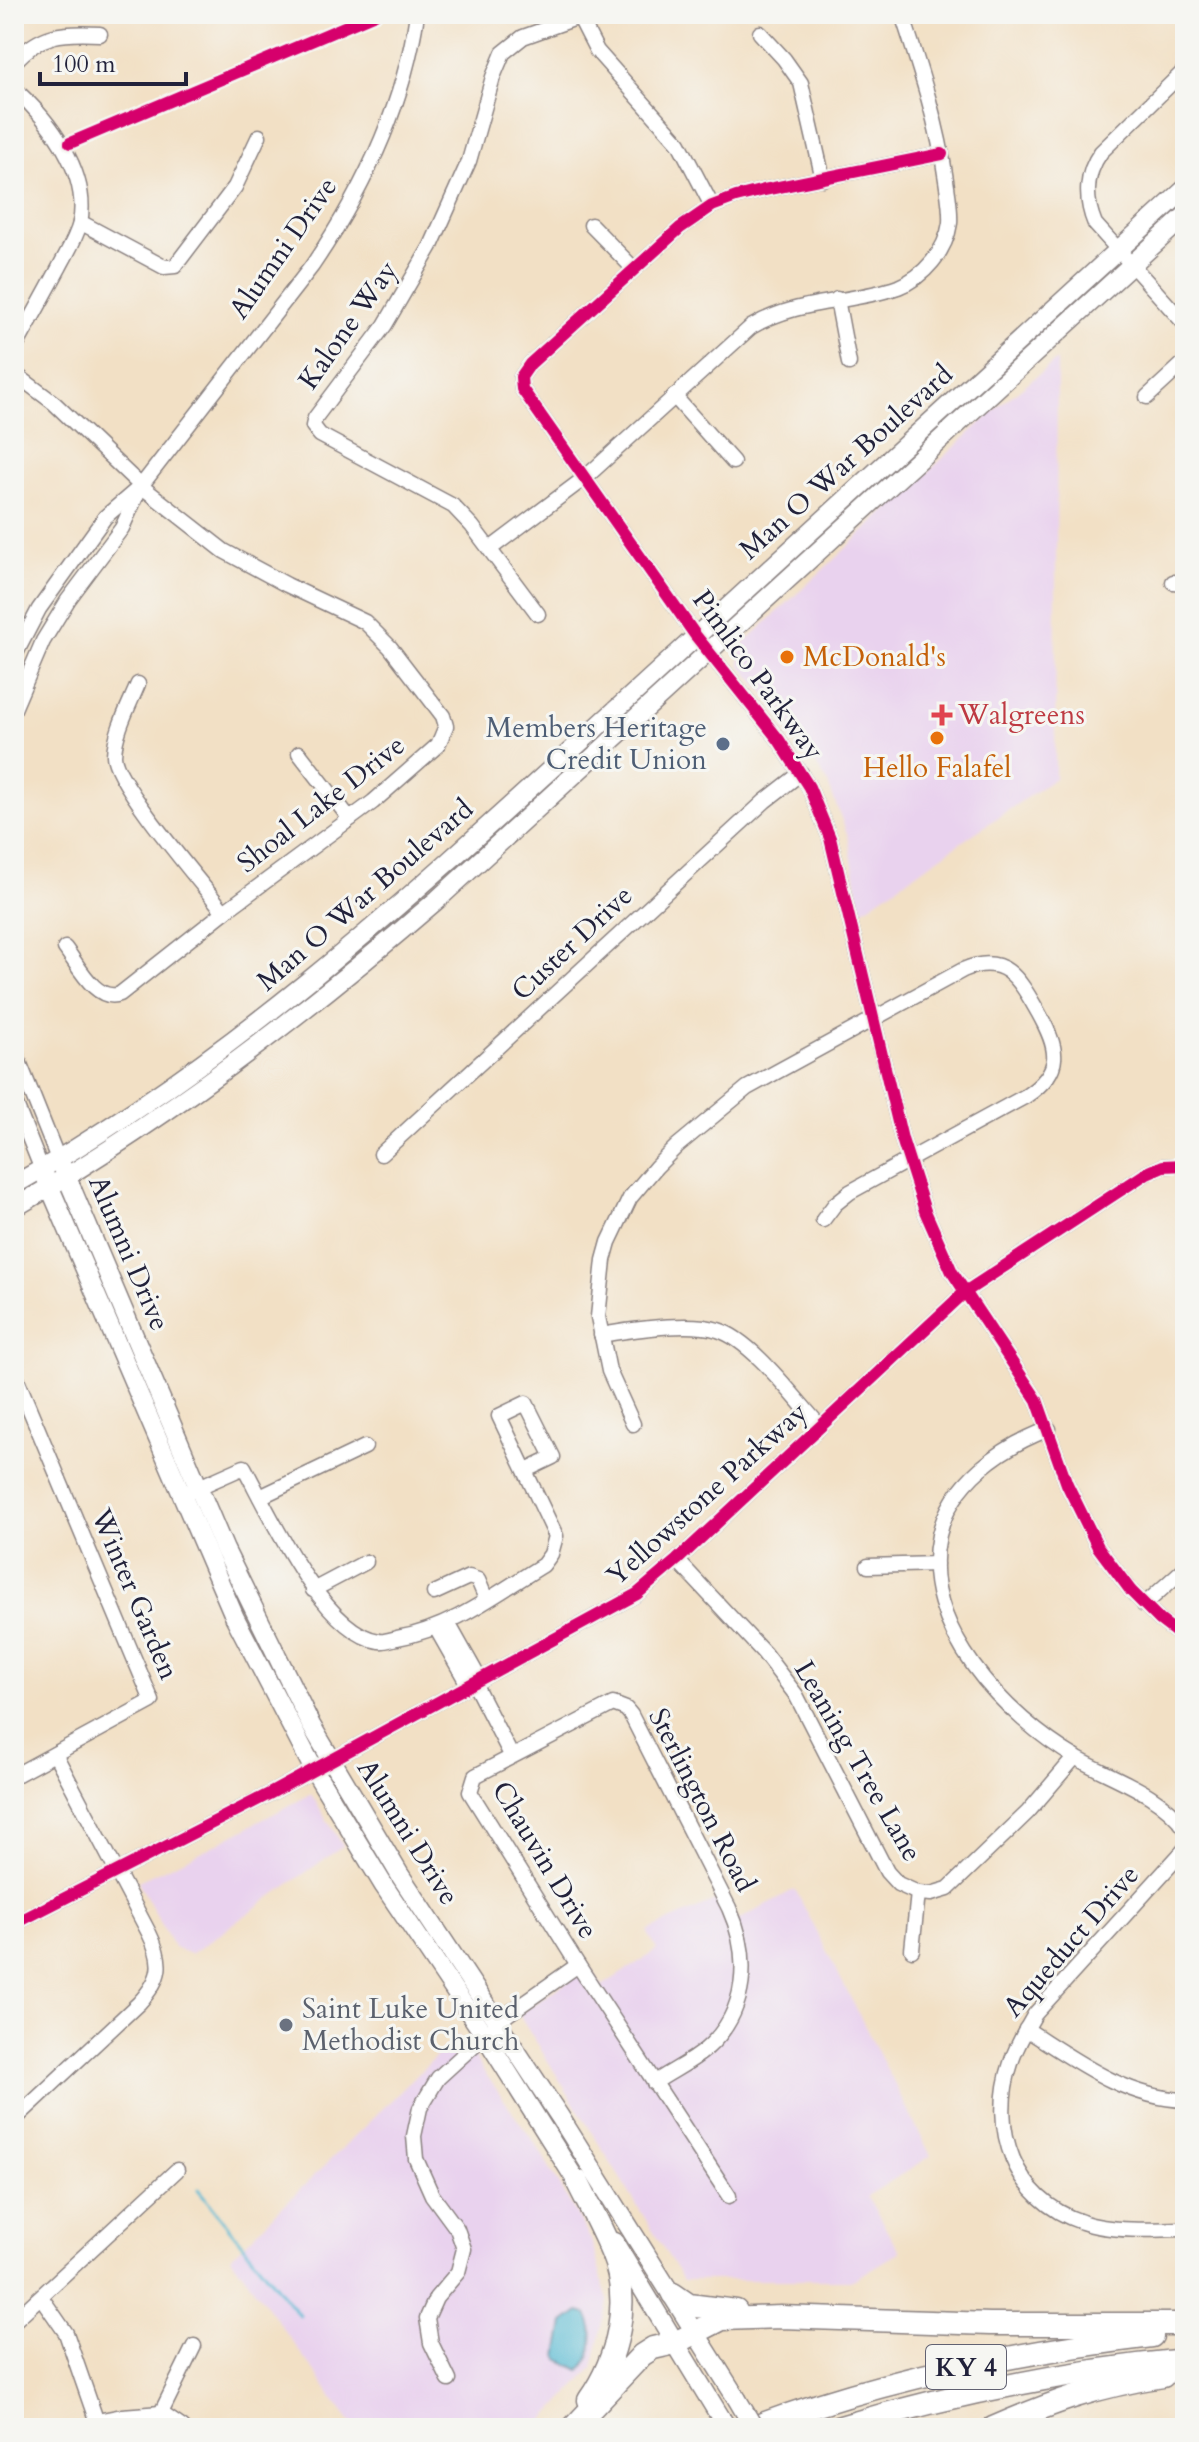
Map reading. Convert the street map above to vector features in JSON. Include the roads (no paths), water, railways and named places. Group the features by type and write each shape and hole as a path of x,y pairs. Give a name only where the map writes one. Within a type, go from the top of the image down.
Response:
{"highway":[{"path":"570,2428 606,2369 617,2338 622,2298 613,2254 577,2181"},
{"path":"673,2294 683,2303 697,2307 781,2317"},
{"path":"570,2428 642,2355 653,2348 675,2343 695,2330 722,2319 781,2317 990,2324 1185,2324"},
{"name":"KY 4","path":"753,2428 896,2383 973,2365 1046,2351 1185,2333"},
{"name":"KY 4","path":"837,2428 1001,2386 1185,2360"},
{"path":"993,2428 1058,2400 1107,2386 1185,2373"},
{"path":"1011,2428 1107,2386"}],"main road":[{"name":"Man O War Boulevard","path":"14,1185 166,1089 345,954 1185,189"},
{"name":"Man O War Boulevard","path":"14,1208 67,1178 230,1068 361,965 438,899 1185,216"},
{"name":"Alumni Drive","path":"58,1159 189,1491 235,1618 314,1770 384,1886 492,2030 673,2294 753,2428"},
{"name":"Alumni Drive","path":"42,1170 189,1491 331,1760 492,2030 577,2181 727,2428"}],"street":[{"name":"Alumni Drive","path":"14,657 39,609 105,517 141,486 338,228 385,131 417,14"},
{"path":"490,549 586,477 761,321 785,310 899,286 925,271 950,224 942,154 923,78 902,14"},
{"path":"579,15 597,51 679,143 712,206"},
{"name":"Kalone Way","path":"538,614 490,549 453,506 320,435 314,429 313,422 385,325 431,246 469,161 503,53 523,37 579,15"},
{"path":"14,62 41,39 71,33 100,34"},
{"path":"760,33 801,83 823,179"},
{"path":"1185,70 1101,152 1092,168 1088,187 1095,224 1185,324"},
{"path":"14,89 43,117 63,146 78,185 80,222 70,248 14,350"},
{"path":"80,222 164,267 175,266 235,187 259,136"},
{"name":"Pimlico Parkway","path":"942,154 736,197 712,206 680,228 530,364 521,377 523,393 586,477 696,636 762,716 801,773 830,838 908,1160 925,1211 952,1272 1037,1400 1067,1484 1089,1532 1114,1571 1144,1605 1185,1639"},
{"path":"591,225 634,269"},
{"path":"837,299 849,363"},
{"path":"1147,397 1185,362"},
{"name":"Shoal Lake Drive","path":"14,373 54,403 141,486 203,536 243,563 365,622 390,647 443,716 446,726 438,745 350,819 113,997 98,990 65,948"},
{"path":"674,396 733,462"},
{"name":"Alumni Drive","path":"14,709 53,623 122,528 141,486"},
{"path":"138,684 119,729 115,764 128,787 224,912"},
{"path":"299,753 350,819"},
{"name":"Custer Drive","path":"381,1154 765,801 801,773"},
{"path":"633,1424 609,1371 598,1302 604,1260 622,1213 641,1183 677,1146 747,1088 963,970 975,965 995,964 1005,968 1023,985 1052,1037 1055,1049 1052,1070 1040,1087 850,1192 835,1204 823,1220"},
{"name":"Alumni Drive","path":"14,1049 58,1159"},
{"name":"Alumni Drive","path":"14,1100 42,1170"},
{"name":"Yellowstone Parkway","path":"14,1924 314,1770 621,1604 677,1560 965,1292 1147,1173 1163,1166 1185,1165"},
{"path":"601,1335 697,1327 717,1329 748,1348 820,1426"},
{"name":"Winter Garden","path":"14,1372 152,1701 55,1754"},
{"path":"189,1491 244,1467 313,1590 332,1613 352,1629 379,1641 442,1625 543,1565 551,1554 556,1536 499,1416 526,1403 553,1457 526,1470"},
{"path":"1049,1429 990,1461 960,1491 942,1522 936,1564 941,1596 972,1663 1001,1700 1029,1726 1075,1757 1159,1802 1185,1828"},
{"path":"260,1497 365,1447"},
{"name":"Leaning Tree Lane","path":"677,1560 782,1675 806,1711 887,1872 898,1884 918,1893 939,1892 956,1883 992,1844 1028,1812 1075,1757"},
{"path":"313,1590 366,1562"},
{"path":"868,1566 936,1564"},
{"path":"1144,1605 1185,1568"},
{"path":"434,1593 469,1577 478,1580 486,1599"},
{"path":"442,1625 511,1755"},
{"name":"Sterlington Road","path":"511,1755 607,1706 620,1705 626,1709 733,1916 742,1940 744,1972 735,2009 720,2034 705,2050 654,2083"},
{"path":"14,1776 55,1754 155,1945 160,1966 158,1976 139,2003 14,2120"},
{"name":"Chauvin Drive","path":"511,1755 475,1776 470,1787 471,1796 729,2196"},
{"name":"Aqueduct Drive","path":"1185,1849 1046,2001 1026,2029 1010,2065 1002,2118 1009,2153 1026,2184 1057,2212 1085,2223 1185,2229"},
{"path":"912,1950 918,1893"},
{"name":"Chauvin Drive","path":"449,2380 431,2343 427,2318 436,2298 458,2272 464,2249 457,2229 421,2175 414,2149 420,2108 438,2078 492,2030 578,1965"},
{"path":"1026,2029 1115,2083 1151,2096 1185,2100"},
{"path":"14,2321 177,2170"},
{"path":"41,2297 66,2333 98,2425 122,2416 161,2413 183,2428"},
{"path":"161,2413 194,2346"}],"water":[{"path":"579,2312 587,2314 592,2335 591,2351 580,2370 559,2359 558,2355 564,2323"}],"waterway":[{"path":"198,2189 299,2315"}],"place":[{"name":"McDonald's","path":"787,657"},
{"name":"Walgreens","path":"942,715"},
{"name":"Hello Falafel","path":"937,738"},
{"name":"Members Heritage Credit Union","path":"723,744"},
{"name":"Saint Luke United Methodist Church","path":"286,2025"}]}
